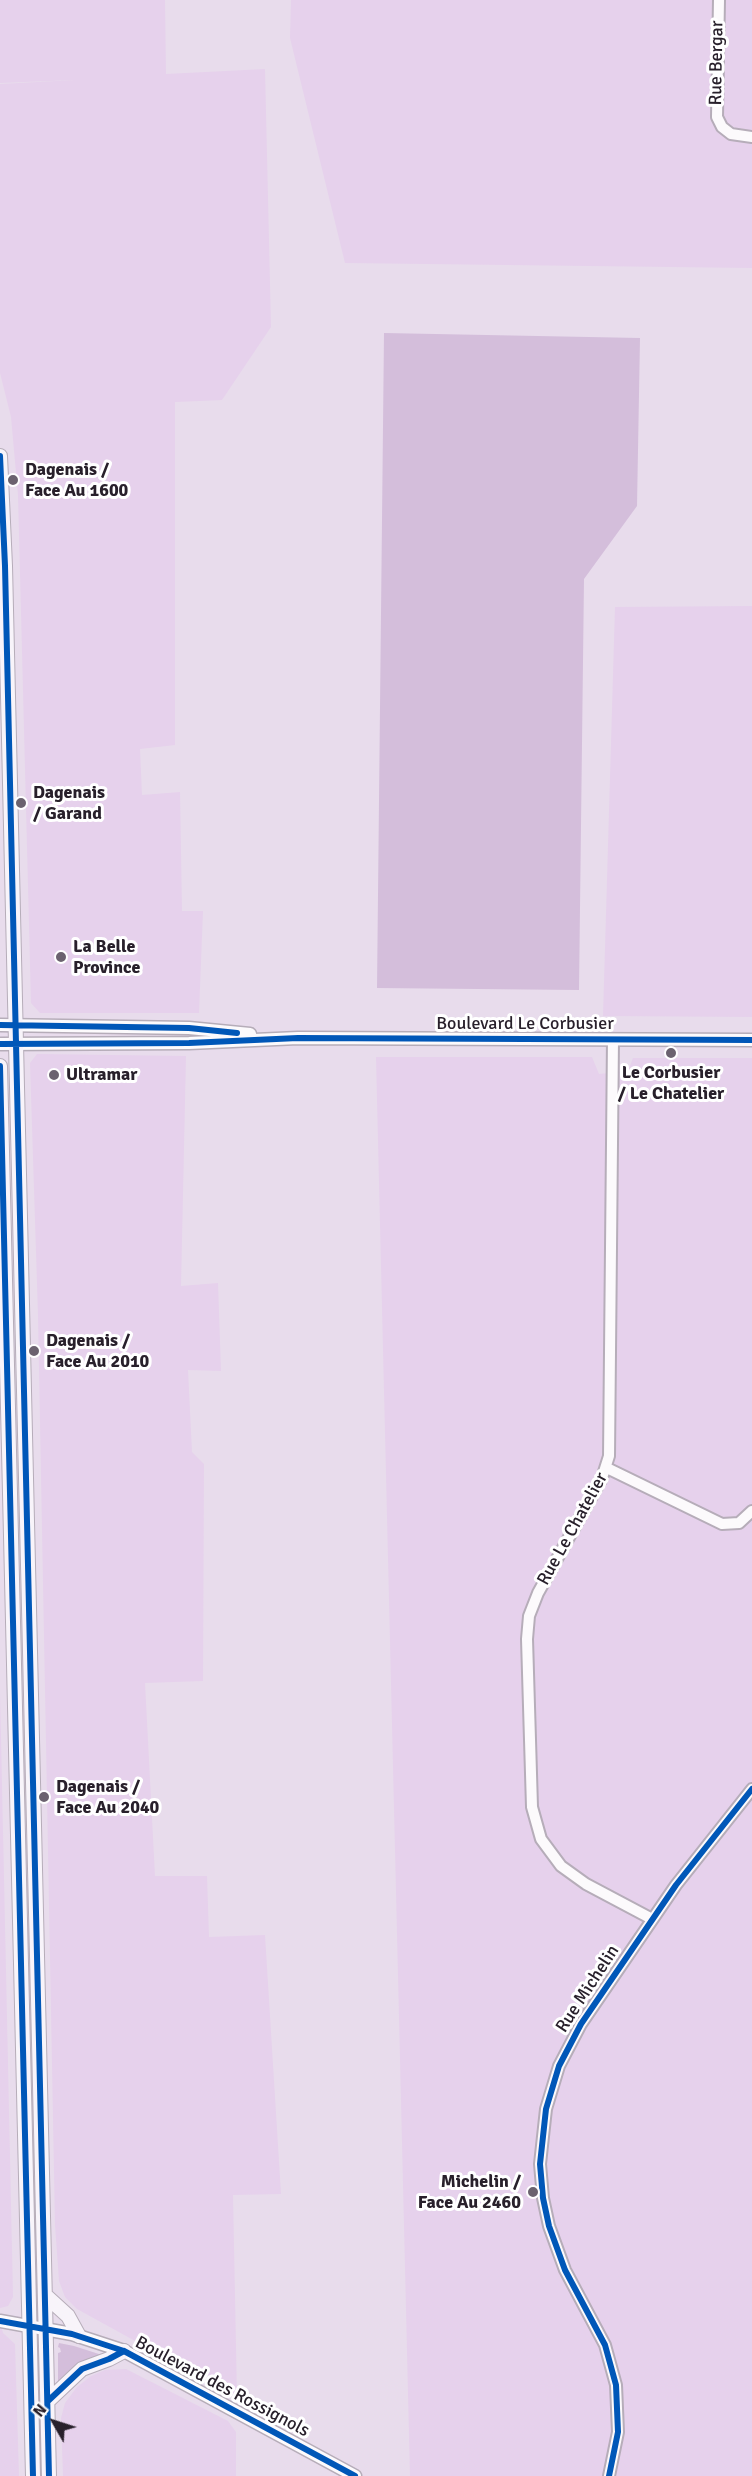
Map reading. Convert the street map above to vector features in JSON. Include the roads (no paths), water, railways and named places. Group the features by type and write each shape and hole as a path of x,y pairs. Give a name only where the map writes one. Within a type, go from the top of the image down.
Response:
{"main road":[{"path":"0,456 3,497 5,772 16,1027 49,2476"},
{"path":"0,1066 33,2476"},
{"path":"45,2295 68,2316 79,2336"},
{"path":"48,2401 82,2369 124,2351"}],"street":[{"name":"Rue Bergar","path":"719,0 717,117 722,127 729,133 752,137"},
{"name":"Boulevard Le Corbusier","path":"0,1025 189,1028 298,1038"},
{"name":"Boulevard Le Corbusier","path":"0,1044 16,1042 189,1043 298,1038 752,1040"},
{"name":"Rue Le Chatelier","path":"613,1039 610,1445 607,1468 538,1593 529,1616 527,1639 532,1807 543,1845 561,1866 586,1884 652,1919"},
{"path":"607,1468 722,1524 739,1523 752,1511"},
{"name":"Rue Michelin","path":"609,2476 618,2433 615,2379 602,2338 565,2270 554,2241 543,2198 541,2140 549,2094 564,2054 581,2024 694,1861 752,1789"},
{"name":"Boulevard des Rossignols","path":"0,2321 46,2328 124,2351 356,2476"}],"place":[{"name":"Dagenais / Face Au 1600","path":"13,480"},
{"name":"Dagenais / Garand","path":"21,803"},
{"name":"La Belle Province","path":"61,957"},
{"name":"Le Corbusier / Le Chatelier","path":"671,1053"},
{"name":"Ultramar","path":"54,1075"},
{"name":"Dagenais / Face Au 2010","path":"34,1351"},
{"name":"Dagenais / Face Au 2040","path":"44,1797"},
{"name":"Michelin / Face Au 2460","path":"533,2192"}]}
